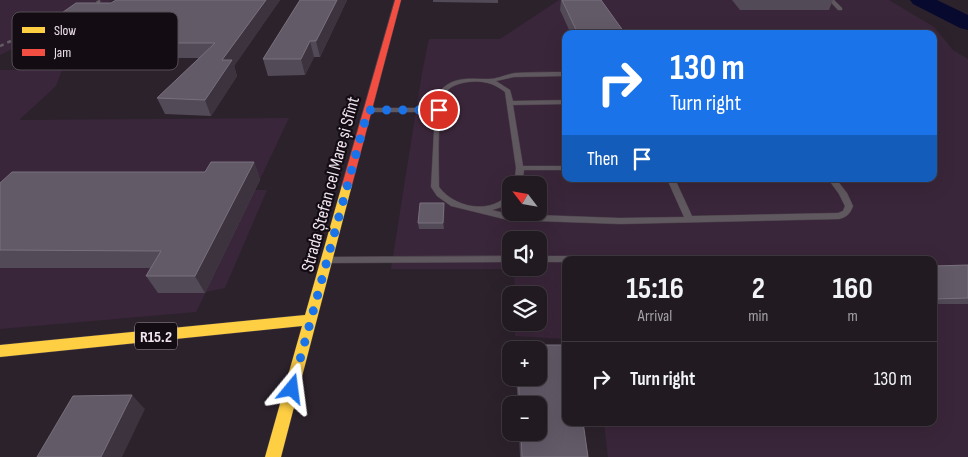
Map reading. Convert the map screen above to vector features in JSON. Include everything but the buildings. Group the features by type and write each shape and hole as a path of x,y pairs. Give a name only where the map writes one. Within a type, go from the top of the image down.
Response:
{"main road":[{"name":"Strada Ștefan cel Mare și Sfînt","path":"272,457 312,320 398,0"},
{"name":"R15.2","path":"0,351 312,320"}],"lane":[{"path":"831,0 840,9"},
{"path":"562,74 514,75 491,81 465,80 451,85 444,91 439,110 434,187 439,195 454,204 508,217 620,221 839,216 846,213 850,206 834,182"},
{"path":"491,81 508,91 520,168 519,176"},
{"path":"510,102 562,102"},
{"path":"368,110 439,110"},
{"path":"520,168 562,168"},
{"path":"672,182 689,219"},
{"path":"473,209 498,206 502,203"},
{"path":"328,260 502,259"},
{"path":"547,259 562,259"}],"shaded area":[{"path":"0,0 114,0 89,12 12,12 12,49 0,55"},
{"path":"559,0 889,0 934,27 936,30 562,30 562,182 937,182 937,31 953,50 968,59 968,457 608,457 604,426 937,426 937,256 562,256 562,339 515,336 515,331 547,331 547,286 515,286 514,276 547,276 547,231 502,231 502,269 391,269 429,39 500,39"},
{"path":"0,70 62,70 56,86 19,120 289,118 255,190 267,190 225,288 206,292 196,312 0,329"}],"waterway":[{"path":"920,0 968,23"}],"railway":[{"path":"82,9 102,0"},
{"path":"0,46 12,41"}],"traffic: slow":[{"path":"273,457 347,185"},
{"path":"0,351 311,320"}],"traffic: jam":[{"path":"347,185 398,0"}],"route":[{"path":"292,389 368,110 439,110"}]}
